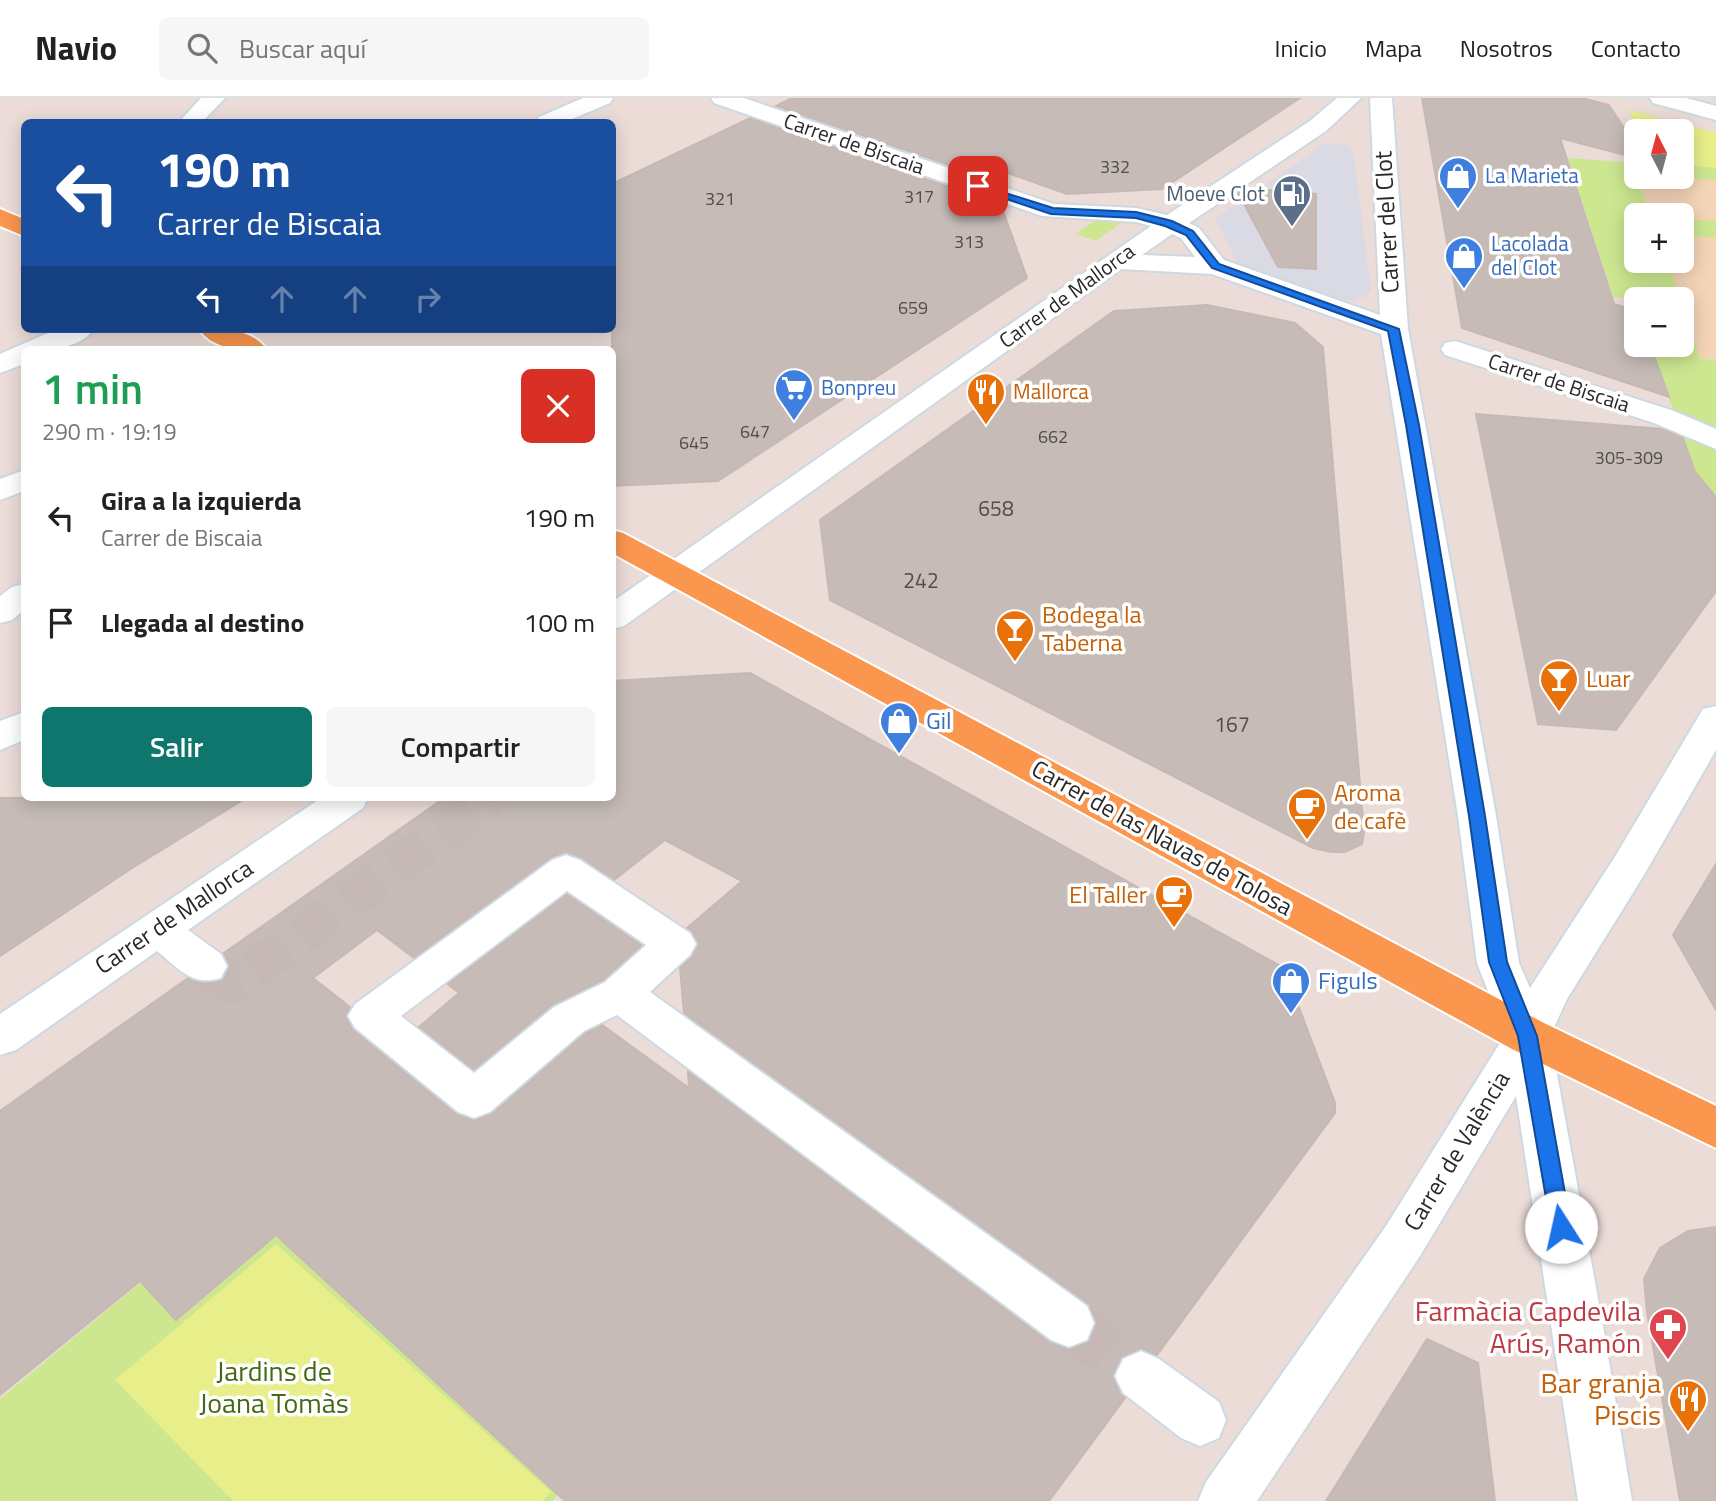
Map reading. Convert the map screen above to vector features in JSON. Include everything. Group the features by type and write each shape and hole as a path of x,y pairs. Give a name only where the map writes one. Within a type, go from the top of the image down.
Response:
{"main road":[{"path":"0,216 21,227"},
{"path":"221,333 245,346"},
{"name":"Carrer de las Navas de Tolosa","path":"616,542 1528,1036 1716,1128"}],"street":[{"path":"193,119 214,98"},
{"path":"554,119 602,98"},
{"name":"Carrer de Biscaia","path":"722,98 1051,211 1136,215 1169,223 1190,233 1215,266"},
{"name":"Carrer de Mallorca","path":"616,615 1169,223 1318,126 1350,98"},
{"name":"Carrer del Clot","path":"1381,98 1394,329 1477,816 1498,962 1528,1036 1580,1337 1605,1501"},
{"path":"1670,100 1716,113"},
{"path":"1115,261 1215,266 1394,329"},
{"path":"42,346 71,333"},
{"name":"Carrer de Biscaia","path":"1455,349 1664,417 1716,440"},
{"path":"0,364 21,355"},
{"path":"0,491 21,480"},
{"path":"0,612 21,596"},
{"path":"0,737 21,726"},
{"name":"Carrer de València","path":"1225,1501 1402,1241 1528,1036 1549,992 1630,865 1706,734"},
{"name":"Carrer de Mallorca","path":"0,1037 345,801"},
{"path":"566,870 675,944 620,994 569,1019 474,1099 370,1016 566,870"},
{"path":"157,929 206,966"},
{"path":"620,994 1069,1323"},
{"path":"1141,1376 1200,1420"}],"shaded area":[{"path":"1340,143 1353,149 1371,289 1366,297 1354,301 1238,263 1215,219 1324,144"}],"green space":[{"path":"1629,110 1663,119 1634,119"},
{"path":"1629,110 1663,119 1634,119"},
{"path":"1694,127 1716,133 1716,497 1694,470 1654,357 1694,357 1694,287 1624,287 1624,298 1613,297 1568,158 1624,162 1624,189 1694,189"},
{"path":"1694,127 1716,133 1716,168 1694,166"},
{"path":"1100,217 1121,223 1096,241 1075,234"},
{"name":"Jardins de Joana Tomàs","path":"276,1236 558,1495 552,1501 0,1501 0,1399 140,1283 177,1321"},
{"name":"Jardins de Joana Tomàs","path":"276,1244 551,1492 542,1501 233,1501 115,1380"}],"sand":[{"path":"1694,179 1716,180 1716,221 1694,220 1694,203 1646,203 1641,189 1694,189"},
{"path":"1694,236 1716,238 1716,360 1700,359 1694,341 1694,287 1676,287 1672,273 1694,273"}],"building":[{"path":"792,98 1300,98 1162,189 1067,194 988,166 993,180 776,106"},
{"path":"1422,98 1582,98 1609,105 1624,128 1624,155 1560,138 1614,304 1624,307 1624,357 1654,357 1669,397 1462,328"},
{"path":"750,118 1001,205 1027,278 718,481 616,486 616,346 612,346 612,333 616,333 616,182"},
{"path":"1246,188 1316,194 1316,269 1278,267 1238,193"},
{"path":"1207,305 1295,323 1323,347 1364,832 1362,844 1345,852 1313,848 830,600 820,520 1114,311"},
{"path":"1476,414 1663,429 1683,438 1695,472 1716,497 1716,591 1616,730 1538,724"},
{"path":"750,673 1284,968 1335,1103 1335,1113 1157,1355 1140,1349 1121,1358 1113,1377 1125,1398 1049,1501 565,1501 276,1235 176,1320 140,1281 0,1395 0,1111 188,978 202,983 222,981 229,967 224,953 440,801 616,801 616,681","holes":["665,840 742,881 687,928 698,945 692,957 680,967 684,1013 1089,1304 1096,1324 1088,1342 1068,1349 1049,1342 688,1071 689,1088 602,1025 585,1033 492,1114 473,1120 456,1114 353,1030 346,1017 350,1007 313,978 377,930 414,958 551,858 567,853 581,858 614,880"]},
{"path":"0,798 21,798 21,801 241,801 129,870 0,956"},
{"path":"1716,864 1716,1010 1673,935"},
{"path":"567,894 642,945 604,980 552,1005 474,1070 419,1027 459,993 448,984"},
{"path":"1716,1227 1716,1501 1680,1501 1647,1312 1644,1279 1660,1248 1688,1231"},
{"path":"1427,1339 1478,1363 1495,1501 1326,1501"}],"tunnel":[{"path":"206,966 232,985 487,801"},
{"path":"1069,1323 1141,1376"}],"place":[{"name":"La Marieta","path":"1458,210"},
{"name":"Moeve Clot","path":"1292,228"},
{"name":"Lacolada del Clot","path":"1464,290"},
{"name":"Bonpreu","path":"794,422"},
{"name":"Mallorca","path":"986,426"},
{"name":"Bodega la Taberna","path":"1015,663"},
{"name":"Luar","path":"1559,713"},
{"name":"Gil","path":"899,755"},
{"name":"Aroma de cafè","path":"1307,841"},
{"name":"El Taller","path":"1174,929"},
{"name":"Figuls","path":"1291,1015"},
{"name":"Farmàcia Capdevila Arús, Ramón","path":"1668,1361"},
{"name":"Bar granja Piscis","path":"1688,1433"}],"route":[{"path":"978,186 1051,211 1136,215 1169,223 1190,233 1215,266 1394,329 1477,816 1498,962 1528,1036 1561,1227"}]}
